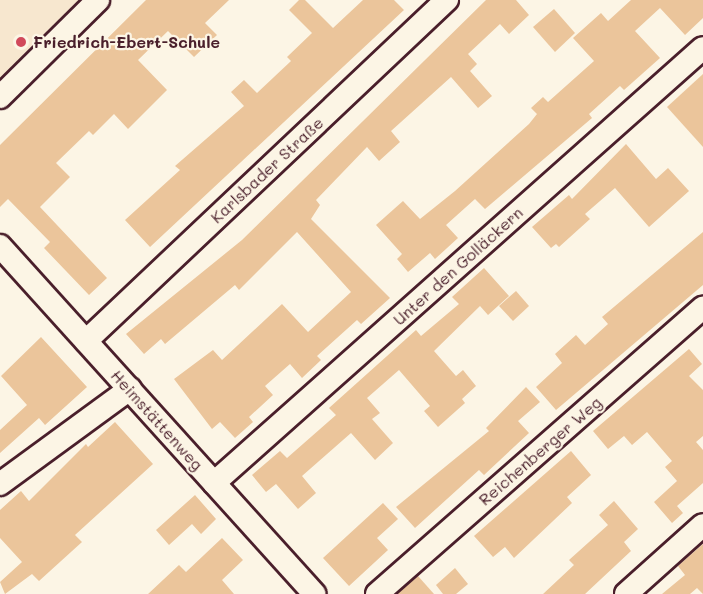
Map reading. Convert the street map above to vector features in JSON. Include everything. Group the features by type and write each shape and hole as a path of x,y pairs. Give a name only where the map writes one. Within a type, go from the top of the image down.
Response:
{"street":[{"path":"0,97 98,0"},
{"name":"Karlsbader Straße","path":"86,341 447,0"},
{"name":"Unter den Golläckern","path":"214,483 703,48"},
{"name":"Heimstättenweg","path":"0,246 313,594"},
{"name":"Reichenberger Weg","path":"377,594 703,308"},
{"path":"0,484 130,389"},
{"path":"626,594 703,525"}],"shaded area":[{"name":"Friedrich-Ebert-Schule","path":"0,0 85,0 0,84"}],"building":[{"path":"146,0 229,0 205,23 217,35 194,57 168,31 138,60 167,90 128,129 114,114 93,135 89,131 56,163 70,177 40,207 107,278 89,295 44,248 50,242 8,199 0,207 0,145"},
{"path":"299,0 305,0 333,28 363,0 394,0 404,10 150,247 125,220 180,170 175,166 244,106 231,92 244,80 257,93 291,61 287,57 312,33 289,10"},
{"path":"486,0 516,0 529,15 509,34 500,24 468,54 477,64 470,71 492,96 478,108 451,77 391,131 400,142 379,161 367,147 316,200 320,205 311,219 390,298 361,324 357,320 317,356 321,360 302,378 290,364 265,386 273,395 249,417 253,422 235,438 220,422 212,429 174,379 213,350 222,360 282,304 308,332 351,292 297,232 239,290 235,285 165,344 161,339 144,354 126,334 242,240"},
{"path":"631,0 703,0 703,18 685,35 660,8 635,31 660,58 624,90 620,86 589,114 592,118 485,209 475,199 446,225 458,238 435,259 430,253 408,272 397,259 402,254 376,225 403,201 420,219 455,191 529,124 537,114 531,108 543,97 548,102 594,61 573,38 601,13 608,21"},
{"path":"554,9 575,33 555,52 533,27"},
{"path":"703,74 703,147 667,107"},
{"path":"626,144 656,179 668,168 689,191 649,227 615,188 585,214 590,219 559,247 556,244 551,248 532,227 569,195 572,199"},
{"path":"703,232 703,285 556,410 536,387 562,363 555,354 576,335 585,345 608,324 602,317"},
{"path":"484,268 509,296 488,315 480,306 434,351 456,376 463,370 476,386 462,399 465,403 438,427 424,411 430,406 399,370 367,398 380,413 372,419 393,443 375,460 351,433 302,476 316,493 298,509 276,484 266,492 252,475 280,451 287,458 336,415 329,408 416,330 421,336 459,304 452,297"},
{"path":"516,291 529,306 513,321 499,306"},
{"path":"41,337 87,387 45,425 39,418 0,453 0,430 27,405 1,376"},
{"path":"689,349 702,364 689,376 703,390 703,436 696,442 703,450 703,483 677,506 683,513 672,523 654,502 677,481 665,467 672,461 647,432 632,445 624,436 608,449 593,431"},
{"path":"526,387 540,402 518,421 529,433 484,475 479,470 415,528 396,507 489,431 486,428"},
{"path":"115,422 153,464 75,535 82,542 39,581 32,574 5,594 0,582 22,562 0,538 0,510 21,491 29,501 86,444 88,447"},
{"path":"571,451 591,475 567,497 572,503 514,558 505,547 493,557 474,536"},
{"path":"195,495 216,519 201,534 192,524 169,545 156,530"},
{"path":"614,501 638,529 624,542 631,551 585,594 543,594 574,565 569,560 608,525 599,515"},
{"path":"383,503 398,519 377,538 388,550 349,586 323,558"},
{"path":"222,538 243,560 222,580 234,594 148,594 179,565 186,572"},
{"path":"703,544 703,594 697,588 690,594 662,594 685,575 678,566"},
{"path":"455,568 468,584 456,594 443,594 436,585"},
{"path":"418,576 434,594 397,594"}],"place":[{"name":"Friedrich-Ebert-Schule","path":"21,42"}]}
